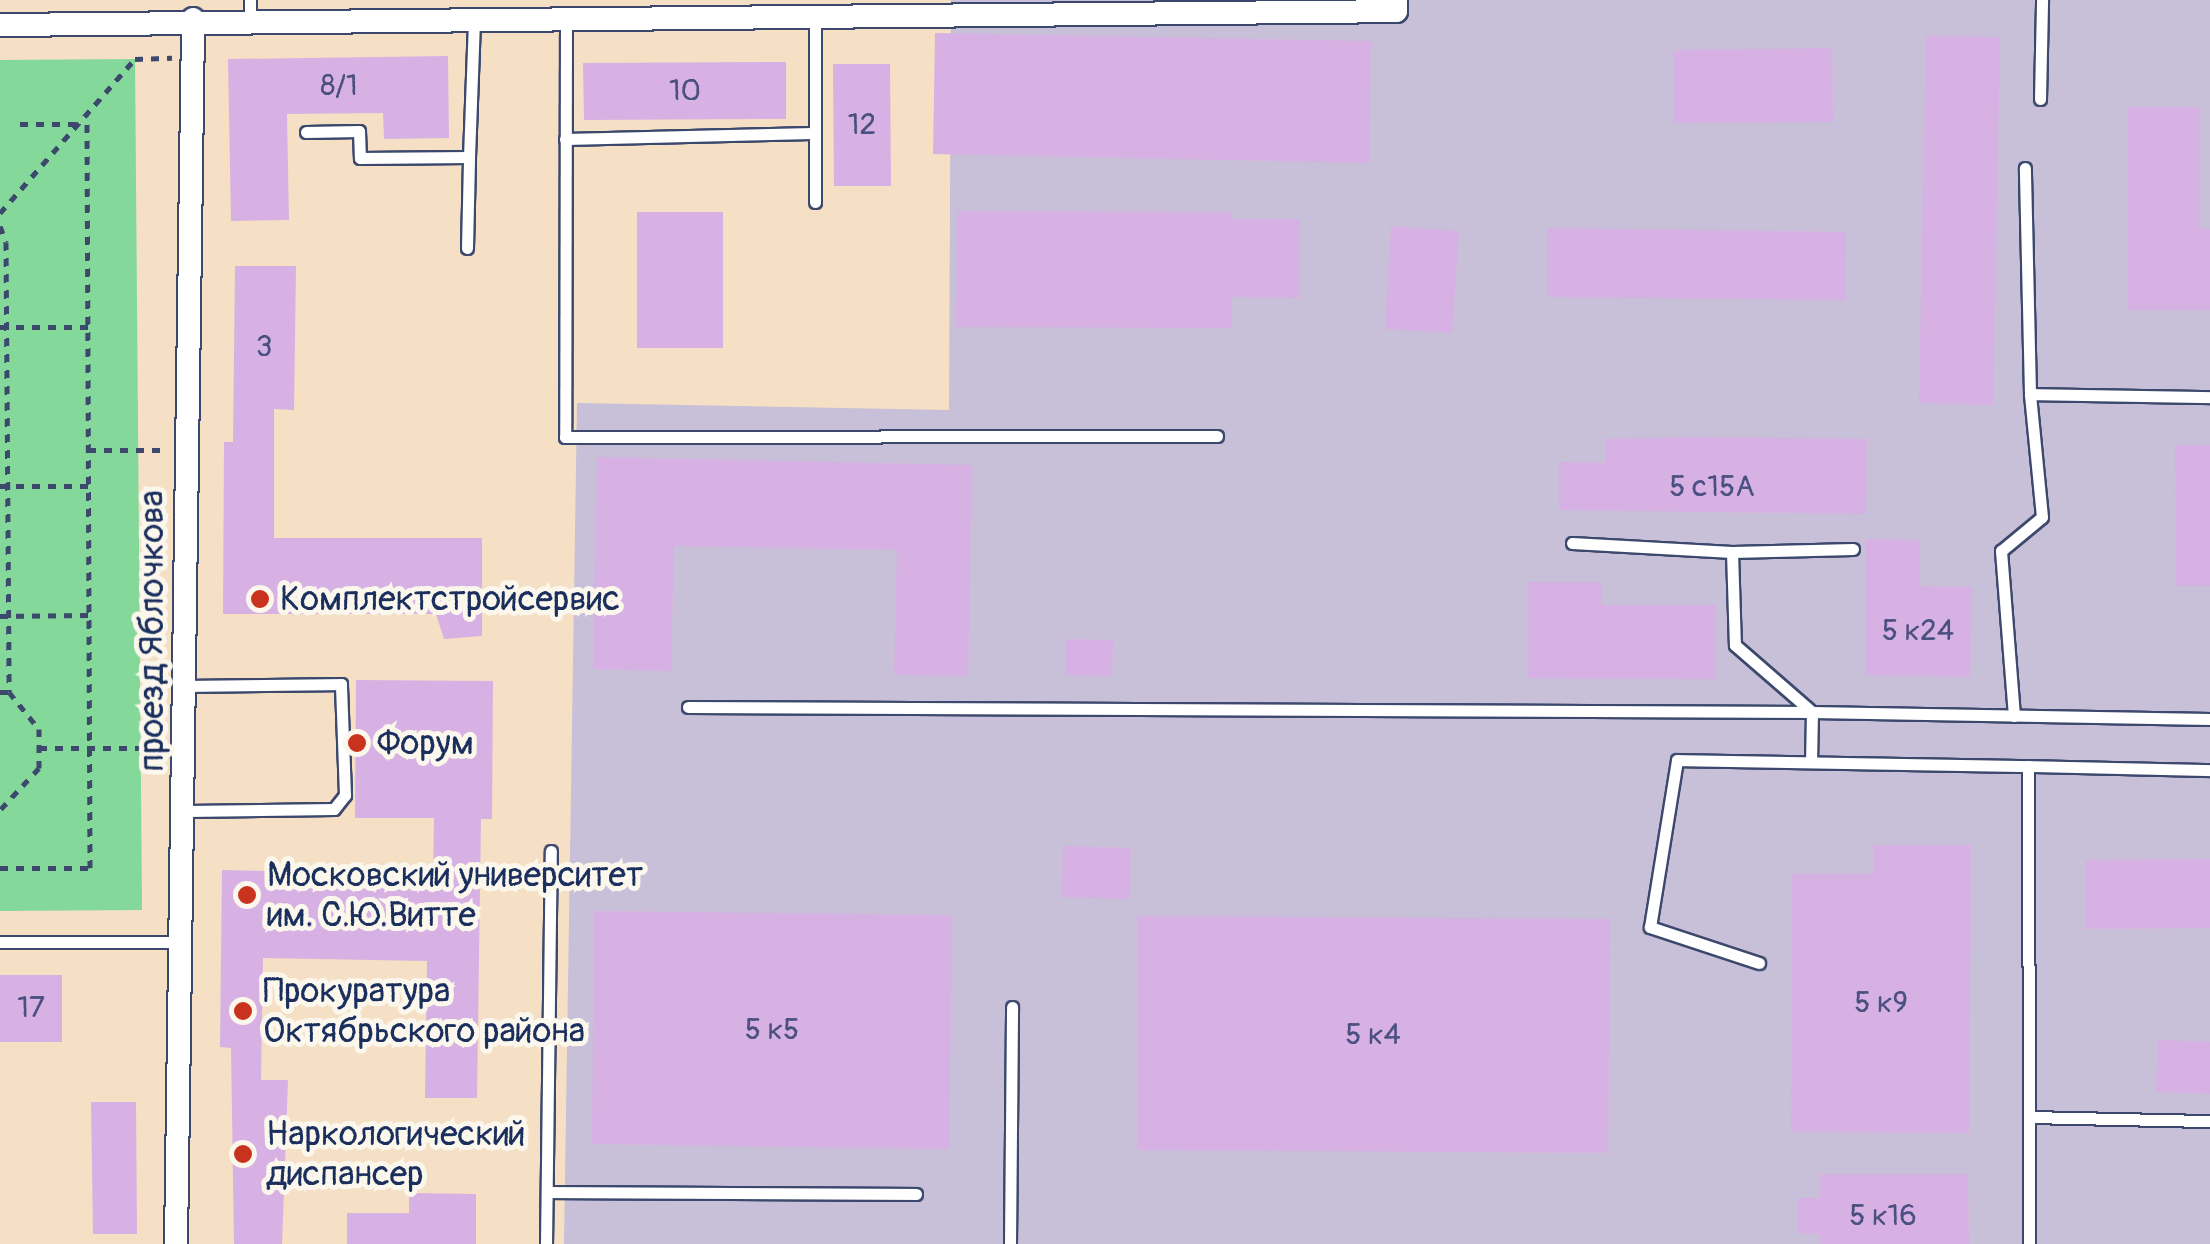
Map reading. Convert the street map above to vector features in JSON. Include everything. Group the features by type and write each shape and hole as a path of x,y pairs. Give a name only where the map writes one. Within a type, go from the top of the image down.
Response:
{"street":[{"path":"0,25 193,19 250,9 376,9 474,18 822,10 1396,11 1396,0"},
{"name":"проезд Яблочкова","path":"176,1244 187,811 184,748 188,686 193,19"}],"lane":[{"path":"2040,99 2042,0"},
{"path":"814,202 822,10"},
{"path":"566,17 565,437 1217,436"},
{"path":"468,248 474,18"},
{"path":"306,132 359,132 360,158 469,157"},
{"path":"565,139 814,134"},
{"path":"2014,716 2001,552 2042,517 2030,394 2026,168"},
{"path":"2030,394 2210,397"},
{"path":"1572,544 1732,552 1853,549"},
{"path":"1732,552 1734,645 1812,712"},
{"path":"187,811 334,809 345,796 341,684 188,686"},
{"path":"688,707 1812,712 2210,719"},
{"path":"1811,762 1812,712"},
{"path":"1760,962 1650,927 1678,760 2210,770"},
{"path":"2028,766 2029,1244"},
{"path":"546,1244 551,851"},
{"path":"0,942 182,942"},
{"path":"1010,1244 1012,1007"},
{"path":"2030,1117 2210,1121"},
{"path":"546,1192 916,1194"}],"path":[{"path":"0,213 135,59 194,58"},
{"path":"0,868 90,868 87,116"},
{"path":"20,124 81,124"},
{"path":"0,226 6,242 4,616 8,692 39,729 38,768 0,810"},
{"path":"4,327 88,326"},
{"path":"88,450 188,450"},
{"path":"4,486 88,486"},
{"path":"4,616 89,616"},
{"path":"0,692 8,692"},
{"path":"39,748 184,748"}],"shaded area":[{"path":"951,0 2210,0 2210,1244 564,1244 577,403 949,410"}],"green space":[{"path":"135,59 142,910 0,911 0,60"}],"building":[{"path":"935,33 1371,41 1369,163 933,154"},
{"path":"1926,36 2000,37 1993,405 1919,403"},
{"path":"1832,48 1833,122 1674,123 1673,50"},
{"path":"448,56 449,138 384,139 383,113 287,114 289,220 231,221 228,59"},
{"path":"786,62 786,119 584,120 583,63"},
{"path":"833,64 890,64 891,186 834,186"},
{"path":"2128,107 2200,107 2200,229 2210,229 2210,310 2128,310"},
{"path":"957,211 1232,212 1232,219 1300,219 1299,298 1232,297 1231,328 956,327"},
{"path":"637,212 723,212 723,348 637,348"},
{"path":"1391,226 1459,231 1452,333 1385,329"},
{"path":"1547,228 1846,232 1845,300 1547,297"},
{"path":"235,266 296,266 294,410 274,409 274,538 482,538 482,636 444,639 436,614 223,614 224,442 233,442"},
{"path":"1606,439 1867,439 1866,514 1559,510 1559,462 1606,463"},
{"path":"2175,445 2210,445 2210,586 2176,586"},
{"path":"597,457 972,465 968,676 894,675 897,550 674,546 671,671 593,669"},
{"path":"1866,539 1920,540 1919,586 1972,587 1970,677 1865,675"},
{"path":"1528,582 1602,582 1602,605 1716,605 1716,679 1528,678"},
{"path":"1066,639 1113,640 1112,676 1065,675"},
{"path":"356,680 493,681 492,819 481,819 477,1098 425,1098 427,961 263,958 261,1080 288,1080 282,1244 234,1244 231,1048 220,1047 222,870 267,871 267,882 433,885 434,818 355,818"},
{"path":"1874,845 1971,845 1969,1133 1791,1132 1792,874 1874,874"},
{"path":"1063,846 1131,848 1130,899 1062,897"},
{"path":"2210,859 2210,928 2086,929 2085,860"},
{"path":"594,911 952,915 949,1149 592,1144"},
{"path":"1138,916 1610,919 1608,1153 1137,1150"},
{"path":"0,975 62,975 62,1042 0,1042"},
{"path":"2158,1040 2210,1042 2210,1094 2156,1092"},
{"path":"91,1102 136,1102 137,1234 93,1234"},
{"path":"1820,1174 1968,1174 1969,1244 1820,1244 1820,1234 1797,1233 1797,1198 1820,1198"},
{"path":"409,1193 476,1194 476,1244 347,1244 347,1213 409,1213"}],"place":[{"name":"Комплектстройсервис","path":"260,599"},
{"name":"Форум","path":"357,743"},
{"name":"Московский университет им. С.Ю.Витте","path":"247,895"},
{"name":"Прокуратура Октябрьского района","path":"243,1011"},
{"name":"Наркологический диспансер","path":"243,1154"}]}
